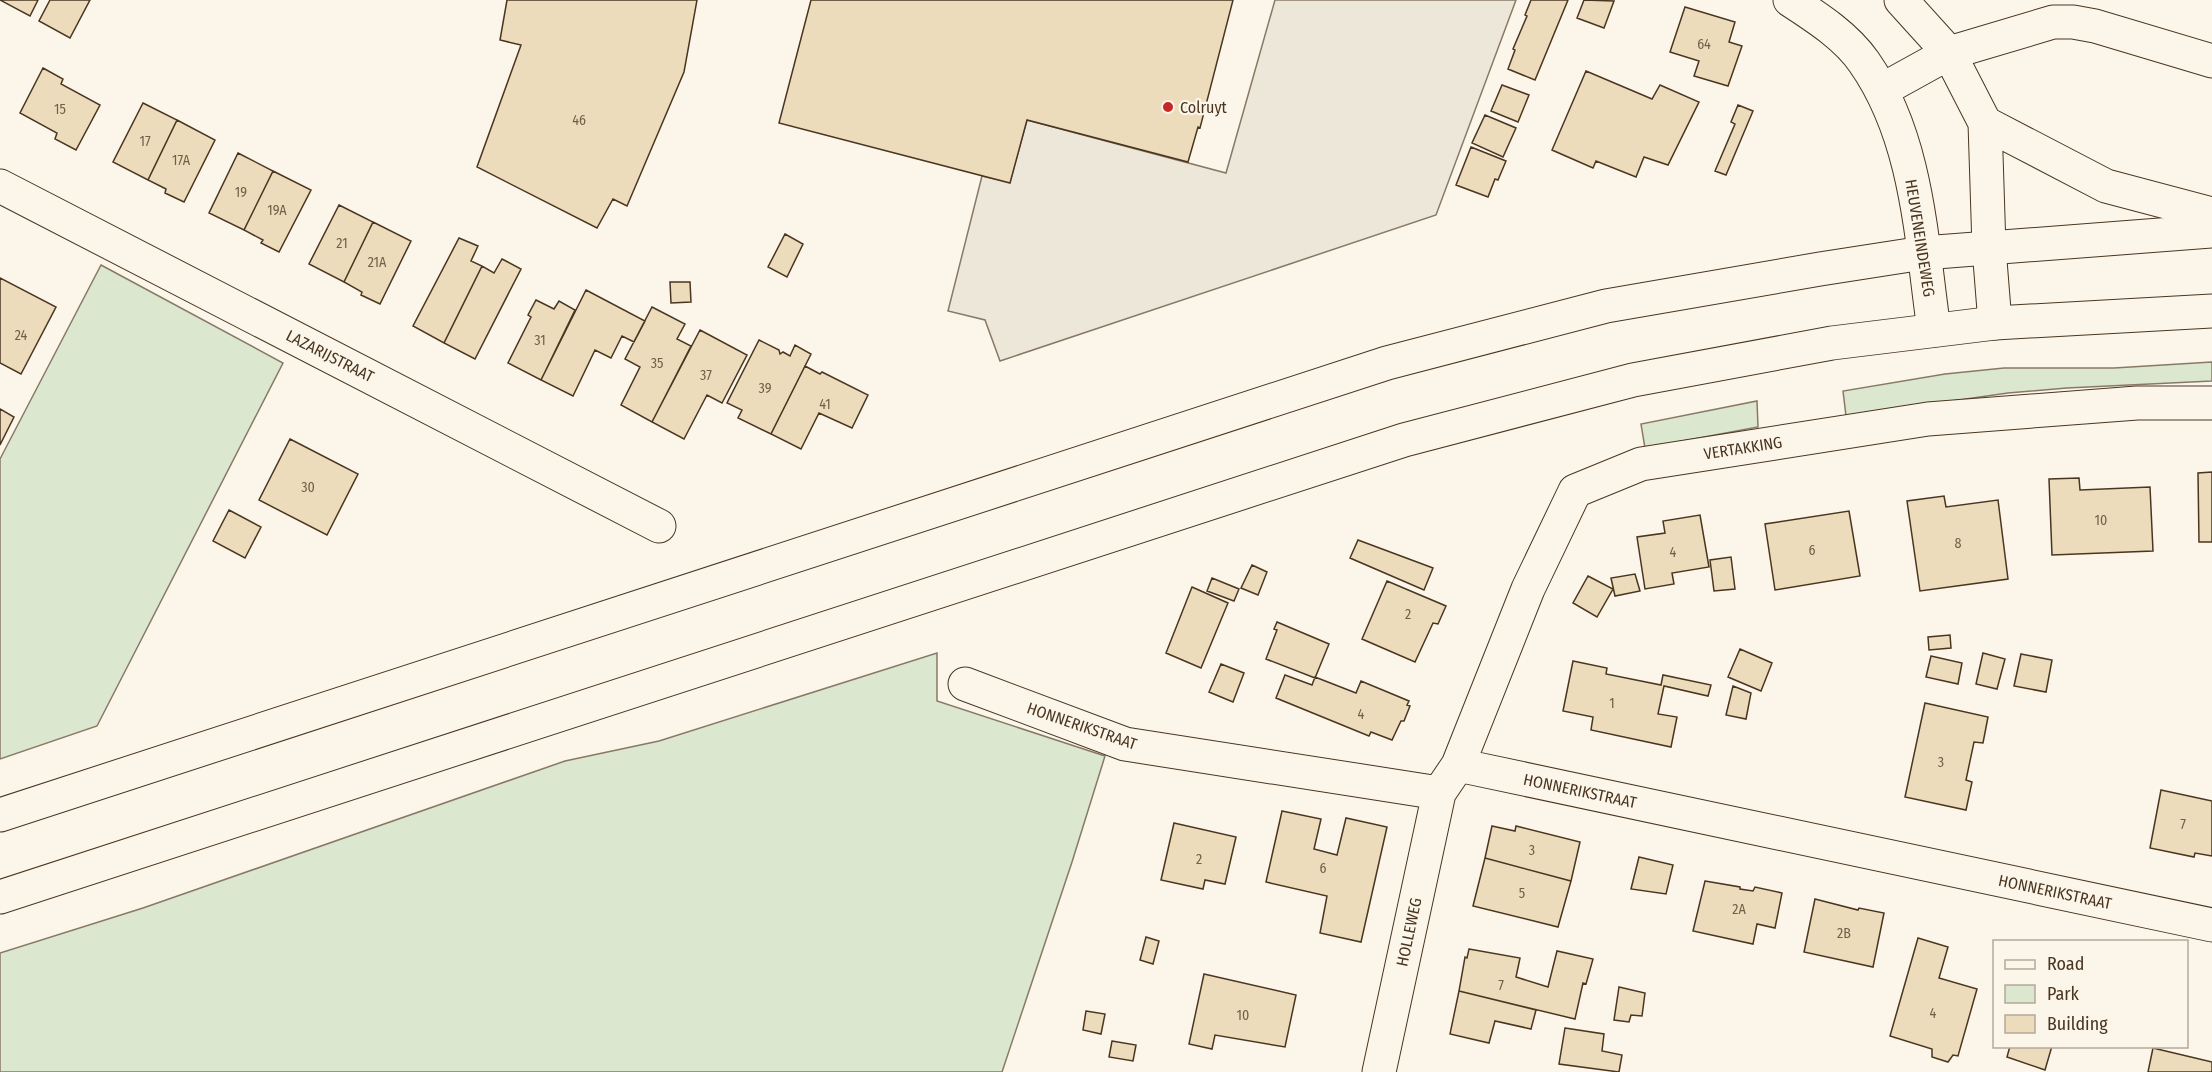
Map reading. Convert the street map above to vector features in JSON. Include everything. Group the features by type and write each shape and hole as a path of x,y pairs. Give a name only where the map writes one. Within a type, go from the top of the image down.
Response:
{"main road":[{"name":"HEUVENEINDEWEG","path":"1790,0 1836,33 1863,60 1882,90 1898,127 1912,177 1934,330"},
{"path":"1901,0 1949,53 1985,123 1989,248 1995,323"},
{"path":"1882,90 1949,53 2053,22 2073,22 2095,26 2212,61"},
{"path":"1985,123 2106,186 2212,214"},
{"name":"LAZARIJSTRAAT","path":"0,186 659,526"},
{"path":"0,815 1387,363 1605,306 1820,269 1923,254 2212,231"},
{"path":"0,897 1404,440 1633,380 1822,345 1995,323 2212,310"},
{"name":"VERTAKKING","path":"1458,765 1528,589 1575,491 1641,464 1929,419 2137,403 2212,403"},
{"name":"HONNERIKSTRAAT","path":"965,684 1125,744 1439,793"},
{"path":"1439,793 1458,765"},
{"name":"HONNERIKSTRAAT","path":"1458,765 2212,925"},
{"name":"HOLLEWEG","path":"1379,1072 1439,793"}],"green space":[{"path":"101,265 283,363 97,726 0,759 0,459"},
{"path":"2212,362 2212,381 2008,393 1846,416 1843,391 1945,374 2004,368 2114,368"},
{"path":"1757,401 1758,427 1645,448 1641,424"},
{"path":"937,653 937,701 1105,756 1002,1072 0,1072 0,953 143,908 565,761 659,741"}],"shaded area":[{"path":"1275,0 1516,0 1436,215 1000,361 985,320 948,311 982,176 1010,182 1027,120 1226,173"}],"building":[{"path":"0,0 38,0 30,16"},
{"path":"50,0 90,0 70,38 39,21"},
{"path":"507,0 697,0 684,72 627,206 613,199 597,228 477,167 521,45 500,40"},
{"path":"811,0 1233,0 1200,128 1198,127 1188,162 1027,120 1010,183 779,123"},
{"path":"1531,0 1568,0 1535,80 1508,69"},
{"path":"1584,0 1614,1 1604,28 1577,18"},
{"path":"1685,7 1735,22 1729,42 1742,46 1728,86 1694,76 1699,61 1670,52"},
{"path":"43,68 63,79 61,84 100,105 76,150 55,139 57,133 20,113"},
{"path":"1586,71 1652,99 1660,85 1699,102 1668,165 1644,157 1636,177 1596,161 1593,168 1552,150"},
{"path":"1502,85 1529,95 1518,122 1491,111"},
{"path":"143,103 177,120 148,180 113,162"},
{"path":"1738,105 1753,111 1726,175 1715,171 1735,124 1731,122"},
{"path":"1485,115 1516,128 1503,157 1472,143"},
{"path":"177,120 215,140 184,202 165,193 166,189 148,180"},
{"path":"1471,147 1506,161 1488,197 1456,185"},
{"path":"238,153 273,171 244,230 209,213"},
{"path":"273,171 311,190 279,252 261,243 263,240 244,230"},
{"path":"339,205 373,222 344,282 309,264"},
{"path":"373,222 411,241 380,304 361,295 362,292 344,282"},
{"path":"785,234 803,244 787,277 768,267"},
{"path":"459,238 478,246 471,261 482,266 444,343 413,326"},
{"path":"502,259 521,269 475,359 444,343 482,266 494,273"},
{"path":"0,278 56,307 21,374 0,363"},
{"path":"670,282 690,282 691,302 671,303"},
{"path":"586,290 645,321 634,342 622,336 611,358 595,350 573,396 541,380"},
{"path":"536,300 554,309 559,301 575,310 541,380 508,363 531,317 528,315"},
{"path":"652,307 685,324 677,339 691,346 652,422 621,405 640,367 625,359"},
{"path":"700,330 747,355 722,403 707,395 684,439 652,422"},
{"path":"759,340 779,350 780,354 783,352 790,356 795,345 811,354 771,434 738,418 742,410 727,403"},
{"path":"805,366 868,395 852,428 819,413 801,449 771,434"},
{"path":"0,409 14,417 0,445"},
{"path":"290,439 358,474 327,535 259,500"},
{"path":"2212,472 2212,542 2199,542 2198,473"},
{"path":"2079,478 2080,490 2150,487 2153,551 2052,555 2049,479"},
{"path":"1944,496 1946,507 1998,500 2008,579 1920,591 1907,501"},
{"path":"229,510 261,527 245,558 213,541"},
{"path":"1849,511 1860,576 1775,590 1765,524"},
{"path":"1700,515 1709,567 1672,573 1674,584 1645,589 1637,537 1665,533 1663,521"},
{"path":"1358,540 1433,568 1424,590 1350,558"},
{"path":"1731,557 1735,589 1714,591 1710,560"},
{"path":"1252,565 1267,572 1258,595 1241,588"},
{"path":"1635,574 1640,591 1615,596 1611,578"},
{"path":"1588,576 1613,589 1597,617 1573,603"},
{"path":"1212,578 1239,589 1234,601 1207,591"},
{"path":"1387,581 1446,606 1438,624 1433,623 1415,662 1362,639"},
{"path":"1192,587 1228,603 1201,668 1166,653"},
{"path":"1277,622 1329,644 1315,678 1266,659 1277,630 1274,629"},
{"path":"1950,635 1951,648 1929,650 1928,637"},
{"path":"1740,649 1772,663 1761,691 1728,677"},
{"path":"1983,653 2005,659 1997,689 1976,684"},
{"path":"2021,654 2052,660 2046,692 2014,686"},
{"path":"1931,656 1962,663 1958,684 1926,677"},
{"path":"1573,661 1607,668 1606,674 1661,685 1663,675 1711,685 1708,696 1664,686 1658,714 1677,717 1671,747 1591,730 1593,717 1563,711"},
{"path":"1221,664 1244,673 1233,702 1209,692"},
{"path":"1285,675 1312,685 1315,677 1356,693 1361,681 1409,701 1407,705 1410,706 1392,740 1371,732 1369,736 1276,698"},
{"path":"1733,686 1751,693 1746,719 1726,715"},
{"path":"1925,703 1988,717 1983,743 1974,742 1966,780 1972,782 1966,810 1905,797"},
{"path":"2161,790 2212,801 2212,856 2195,853 2194,857 2150,848"},
{"path":"1282,811 1321,819 1314,849 1337,855 1346,818 1387,827 1361,942 1320,933 1327,896 1266,882"},
{"path":"1174,823 1236,837 1225,884 1205,880 1203,889 1161,880"},
{"path":"1492,826 1515,831 1516,826 1580,842 1571,881 1485,858"},
{"path":"1639,857 1673,865 1666,894 1631,889"},
{"path":"1485,858 1571,881 1558,927 1473,906"},
{"path":"1705,881 1740,887 1740,889 1753,891 1755,887 1782,893 1775,928 1757,924 1753,944 1693,931"},
{"path":"1815,899 1858,910 1859,908 1884,913 1873,967 1804,952"},
{"path":"1146,937 1159,941 1153,964 1140,960"},
{"path":"1918,938 1948,947 1939,978 1977,989 1958,1056 1953,1055 1948,1062 1932,1057 1932,1049 1890,1036"},
{"path":"1469,949 1520,958 1516,977 1548,987 1557,951 1593,959 1586,984 1583,983 1575,1019 1459,991 1465,957 1467,958"},
{"path":"1204,974 1296,995 1285,1047 1215,1035 1212,1049 1189,1044"},
{"path":"1619,987 1645,993 1642,1016 1631,1015 1629,1022 1614,1020"},
{"path":"1459,991 1536,1010 1531,1029 1495,1021 1489,1043 1450,1034"},
{"path":"1086,1011 1105,1014 1101,1034 1083,1030"},
{"path":"1565,1028 1604,1034 1602,1051 1622,1055 1619,1072 1559,1064"},
{"path":"1112,1041 1136,1045 1133,1061 1109,1057"},
{"path":"2009,1048 2051,1048 2045,1070 2007,1057"},
{"path":"2153,1048 2212,1062 2212,1072 2148,1072"}],"place":[{"name":"Colruyt","path":"1168,107"}]}
